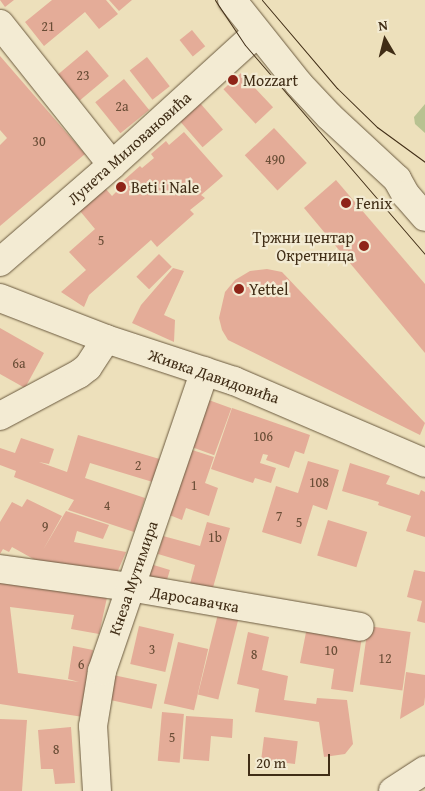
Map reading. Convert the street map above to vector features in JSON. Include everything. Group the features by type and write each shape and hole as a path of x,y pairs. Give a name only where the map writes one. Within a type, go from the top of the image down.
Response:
{"street":[{"path":"232,0 257,34 328,116 397,179 406,195 425,217"},
{"path":"0,24 112,166"},
{"name":"Лунета Миловановића","path":"0,262 112,166 257,34"},
{"path":"397,179 425,188"},
{"name":"Живка Давидовића","path":"0,298 106,339 205,371 283,400 425,463"},
{"path":"0,416 79,374 88,367 106,339"},
{"name":"Кнеза Мутимира","path":"97,791 93,726 102,671 129,587 205,371"},
{"name":"Даросавачка","path":"0,568 129,587 360,627"},
{"path":"393,791 425,770"}],"green space":[{"path":"425,104 425,133 415,124 414,117"}],"building":[{"path":"0,0 14,0 5,7"},
{"path":"52,0 106,0 118,14 99,29 85,12 44,46 25,22"},
{"path":"109,0 132,0 119,11"},
{"path":"192,30 205,46 193,56 180,40"},
{"path":"87,50 109,76 80,100 58,74"},
{"path":"0,56 85,154 0,226 0,145 7,138 0,130"},
{"path":"147,57 170,86 152,100 130,71"},
{"path":"241,73 273,107 256,124 223,89"},
{"path":"124,79 149,110 120,133 95,102"},
{"path":"200,103 223,129 203,147 180,121"},
{"path":"274,128 307,163 277,190 245,155"},
{"path":"184,132 223,176 201,195 205,198 190,210 194,214 157,247 151,240 89,295 84,307 61,292 86,270 69,252 95,229 80,211 105,188 112,196 118,190 115,188 140,166 142,168 154,158 151,154 166,141 169,145"},
{"name":"Тржни центар Окретница","path":"336,180 425,284 425,353 304,208"},
{"path":"159,254 172,267 149,289 136,277"},
{"path":"173,268 184,271 164,315 175,320 174,342 132,323 141,305"},
{"path":"267,269 282,272 425,423 420,435 228,340 222,330 219,318 225,292 235,280 250,271"},
{"path":"0,328 44,353 25,388 0,374"},
{"path":"206,399 231,408 214,455 189,446"},
{"path":"232,408 310,435 304,454 295,451 289,468 266,460 268,455 263,454 260,463 276,468 271,483 255,478 253,483 211,469"},
{"path":"78,435 163,460 156,483 90,463 85,478 145,498 134,532 68,510 74,500 14,477 16,471 0,465 0,448 15,453 21,438 54,449 49,464 39,462 67,472"},
{"path":"189,449 214,457 205,483 218,488 209,516 186,508 182,520 167,514"},
{"path":"308,461 339,470 327,510 313,505 301,544 262,532 276,486 298,493"},
{"path":"350,463 390,476 386,484 419,495 421,490 425,492 425,537 406,531 411,516 378,505 379,502 342,491"},
{"path":"27,499 62,516 43,550 66,511 109,525 103,539 77,531 74,542 126,552 116,575 37,561 12,547 9,552 3,549 0,554 0,522 12,502 22,507"},
{"path":"328,520 367,532 356,567 317,555"},
{"path":"207,522 230,528 212,591 190,584 195,565 158,554 163,536 200,546"},
{"path":"147,563 170,570 165,585 142,578"},
{"path":"414,570 425,572 425,623 417,621 422,601 407,597"},
{"path":"0,577 108,593 99,634 71,629 74,615 10,607 18,673 79,682 68,679 73,646 93,650 83,717 0,704"},
{"path":"218,614 238,619 218,700 198,695"},
{"path":"139,626 174,634 165,672 130,664"},
{"path":"368,626 411,632 402,690 360,684"},
{"path":"307,627 362,637 353,692 331,689 334,669 300,663"},
{"path":"248,632 269,637 262,670 288,676 284,700 316,704 317,698 347,700 353,744 345,754 324,757 319,722 255,712 259,689 237,684"},
{"path":"178,642 208,649 194,710 164,703"},
{"path":"406,672 425,675 424,705 400,719"},
{"path":"113,675 157,684 152,709 108,699"},
{"path":"162,712 184,714 180,763 158,761"},
{"path":"186,716 233,719 232,738 211,736 209,761 183,759"},
{"path":"0,719 27,720 22,791 0,791"},
{"path":"71,727 75,783 55,784 53,769 41,769 38,730"},
{"path":"264,737 298,741 295,764 261,760"}],"tram line":[{"path":"215,0 245,45 425,254"},
{"path":"262,0 337,88 377,127 425,162"}],"place":[{"name":"Mozzart","path":"233,80"},
{"name":"Beti i Nale","path":"121,187"},
{"name":"Fenix","path":"346,203"},
{"name":"Тржни центар Окретница","path":"364,246"},
{"name":"Yettel","path":"239,289"}]}
